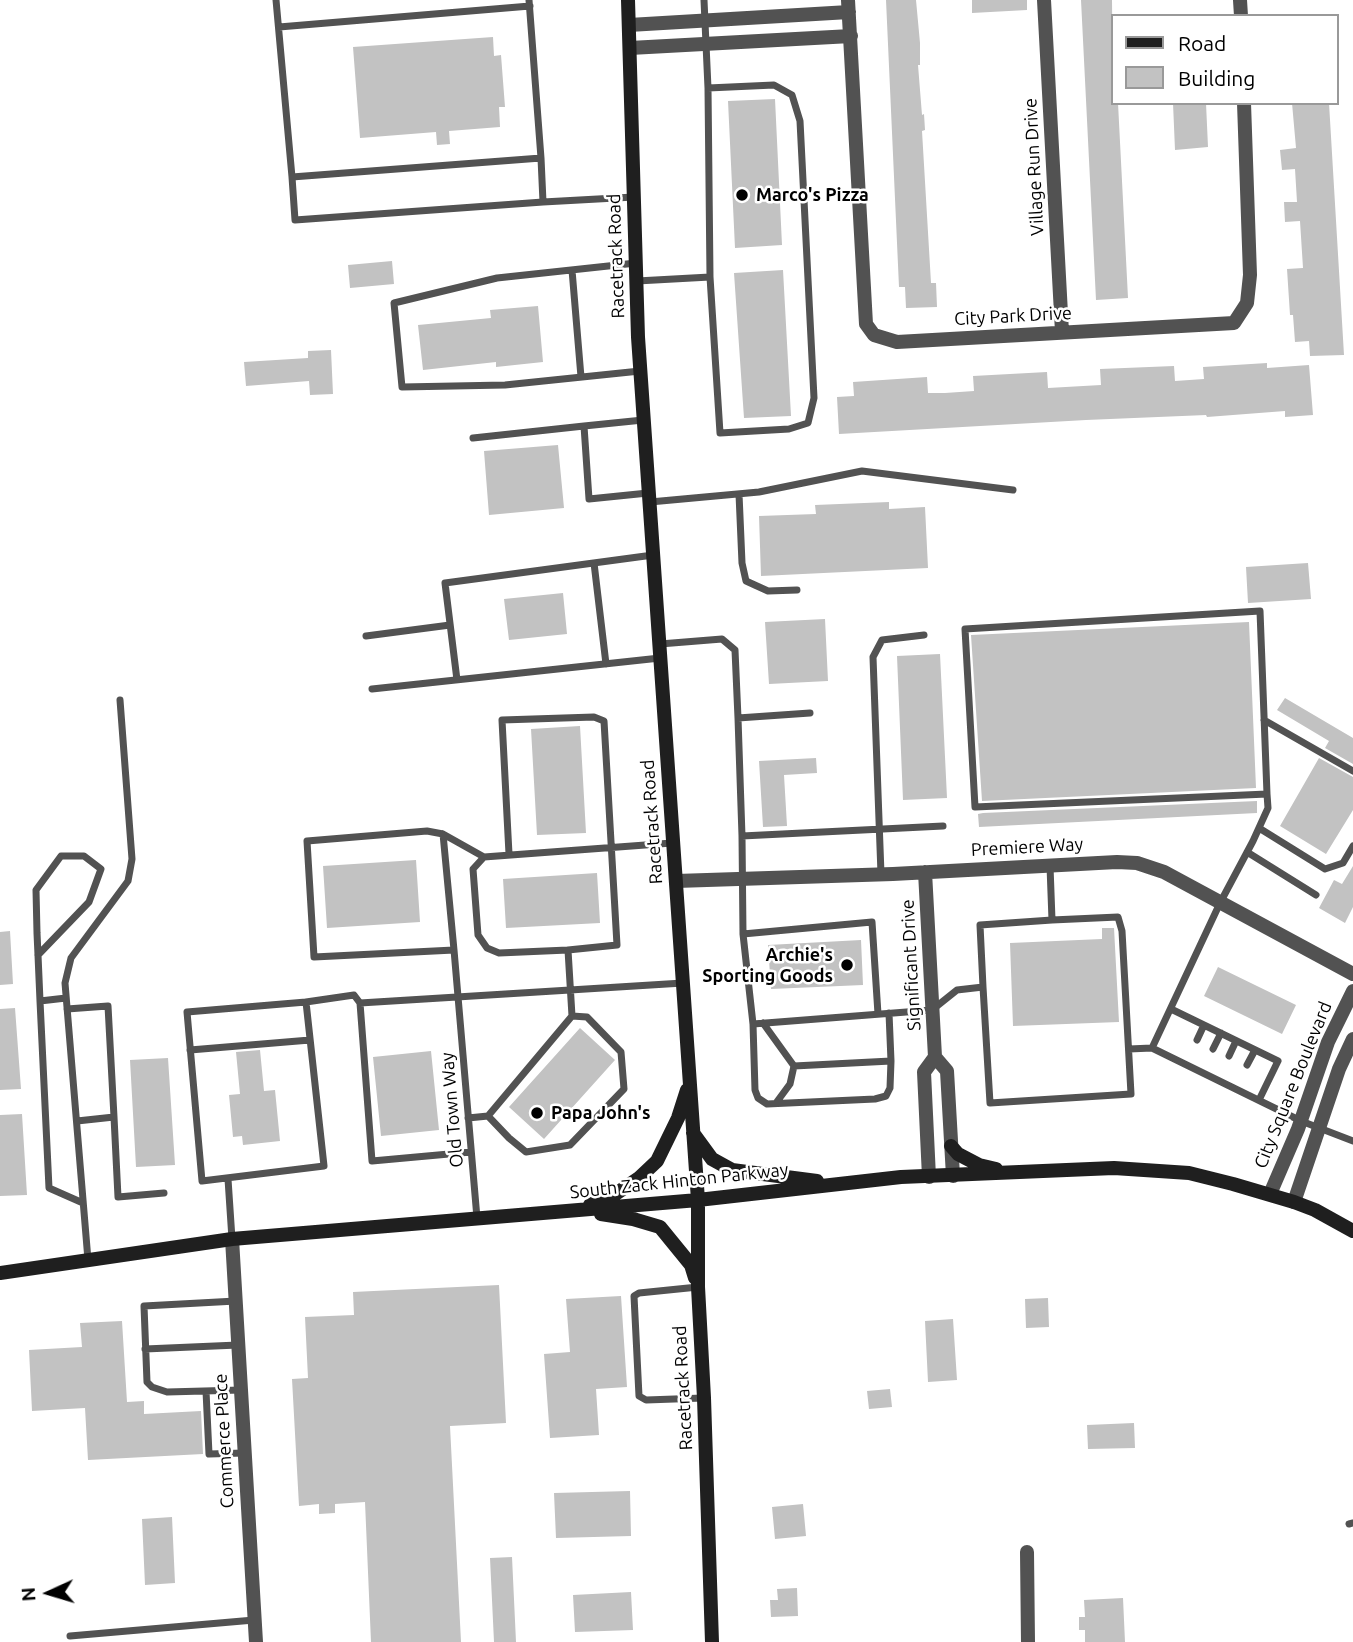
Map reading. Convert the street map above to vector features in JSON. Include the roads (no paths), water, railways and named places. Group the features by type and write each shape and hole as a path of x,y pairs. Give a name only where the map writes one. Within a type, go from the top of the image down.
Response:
{"main road":[{"name":"Racetrack Road","path":"628,0 640,371 698,1200 698,1287 712,1642"},
{"path":"579,1210 614,1195 639,1178 657,1161 678,1118 690,1082"},
{"path":"692,1132 712,1160 732,1170 842,1184"},
{"path":"951,1146 958,1154 979,1165 1012,1172"},
{"name":"South Zack Hinton Parkway","path":"0,1273 232,1239 698,1200 901,1177 1114,1168 1189,1173 1270,1194 1315,1210 1353,1231"},
{"path":"579,1210 633,1219 660,1227 691,1265 698,1287"}],"street":[{"name":"Village Run Drive","path":"1044,0 1062,332"},
{"name":"City Park Drive","path":"629,25 705,21 849,6 866,324 874,335 897,342 1234,323 1247,303 1251,275 1244,105"},
{"path":"629,48 850,36"},
{"name":"Premiere Way","path":"676,881 1138,863 1164,872 1353,974"},
{"name":"Significant Drive","path":"925,872 936,1057 947,1071 953,1176"},
{"name":"City Square Boulevard","path":"1270,1194 1301,1121 1328,1042 1353,990"},
{"path":"1294,1202 1339,1069 1353,1039"},
{"name":"Significant Drive","path":"929,1177 924,1072 936,1057"},
{"name":"Commerce Place","path":"232,1239 256,1642"},
{"path":"1027,1552 1028,1642"}],"lane":[{"path":"276,0 295,220 634,197"},
{"path":"704,0 709,88 710,277 720,433 789,429 808,423 814,398 800,121 792,95 774,85 709,88"},
{"path":"279,27 530,3 544,202"},
{"path":"292,177 541,158"},
{"path":"636,262 497,278 394,303 402,387 505,385 640,371"},
{"path":"572,270 581,377"},
{"path":"636,281 710,277"},
{"path":"473,438 643,420"},
{"path":"584,426 589,499 759,492 862,471 1013,490"},
{"path":"739,494 742,563 746,580 768,591 797,590"},
{"path":"457,680 444,583 653,555"},
{"path":"594,563 606,664"},
{"path":"1153,1048 1220,902 1268,808 1260,611 964,629 975,807 1267,794"},
{"path":"366,636 450,625"},
{"path":"881,874 873,657 882,640 924,635"},
{"path":"372,689 606,664 722,639 735,650 744,934 753,1024 755,1090 758,1098 766,1104 775,1104 875,1099 886,1096 890,1088 891,1062 889,1013"},
{"path":"88,1261 65,983 71,958 128,881 132,859 120,700"},
{"path":"738,718 810,713"},
{"path":"484,857 473,869 478,935 487,948 499,953 617,945 604,721 594,717 502,720 509,854"},
{"path":"1264,720 1353,771"},
{"path":"742,836 943,826"},
{"path":"1259,828 1325,869 1343,863 1353,846"},
{"path":"454,950 314,957 307,841 427,831 443,834 484,857 673,843"},
{"name":"Old Town Way","path":"443,834 477,1218"},
{"path":"1247,852 1316,895"},
{"path":"38,955 89,901 101,869 84,856 61,856 36,890 38,955 40,1001 49,1188 83,1203"},
{"path":"1050,865 1052,920"},
{"path":"1118,917 1122,932 1131,1094 990,1103 980,925 1052,920 1118,917"},
{"path":"744,934 872,922 878,1014"},
{"path":"468,1118 488,1116 572,1016 568,950"},
{"path":"360,1003 683,983"},
{"path":"753,1024 932,1010 957,990 983,987"},
{"path":"306,1002 324,1166 202,1181 187,1012 306,1002 354,995 360,1003 372,1161 471,1152"},
{"path":"40,1001 66,998"},
{"path":"67,1009 108,1006 118,1197 164,1193"},
{"path":"1171,1009 1278,1061 1259,1100"},
{"path":"488,1116 526,1152 570,1144 624,1089 621,1052 587,1017 572,1016"},
{"path":"763,1023 794,1066 790,1084 775,1104"},
{"path":"1196,1040 1205,1025"},
{"path":"1213,1049 1221,1033"},
{"path":"190,1050 310,1040"},
{"path":"1229,1056 1236,1041"},
{"path":"1129,1049 1153,1048 1185,1064 1203,1068 1301,1121 1353,1141"},
{"path":"1247,1065 1255,1050"},
{"path":"1185,1064 1189,1056"},
{"path":"794,1066 891,1062"},
{"path":"77,1121 114,1117"},
{"path":"228,1179 232,1239"},
{"path":"698,1287 639,1293 634,1296 639,1396 646,1400 704,1398"},
{"path":"236,1301 144,1306 145,1349 147,1382 152,1387 167,1392 241,1390"},
{"path":"145,1349 238,1345"},
{"path":"206,1391 209,1454 244,1453"},
{"path":"70,1636 254,1620"}],"place":[{"name":"Marco's Pizza","path":"742,195"},
{"name":"Archie's Sporting Goods","path":"847,965"},
{"name":"Papa John's","path":"537,1113"}]}
